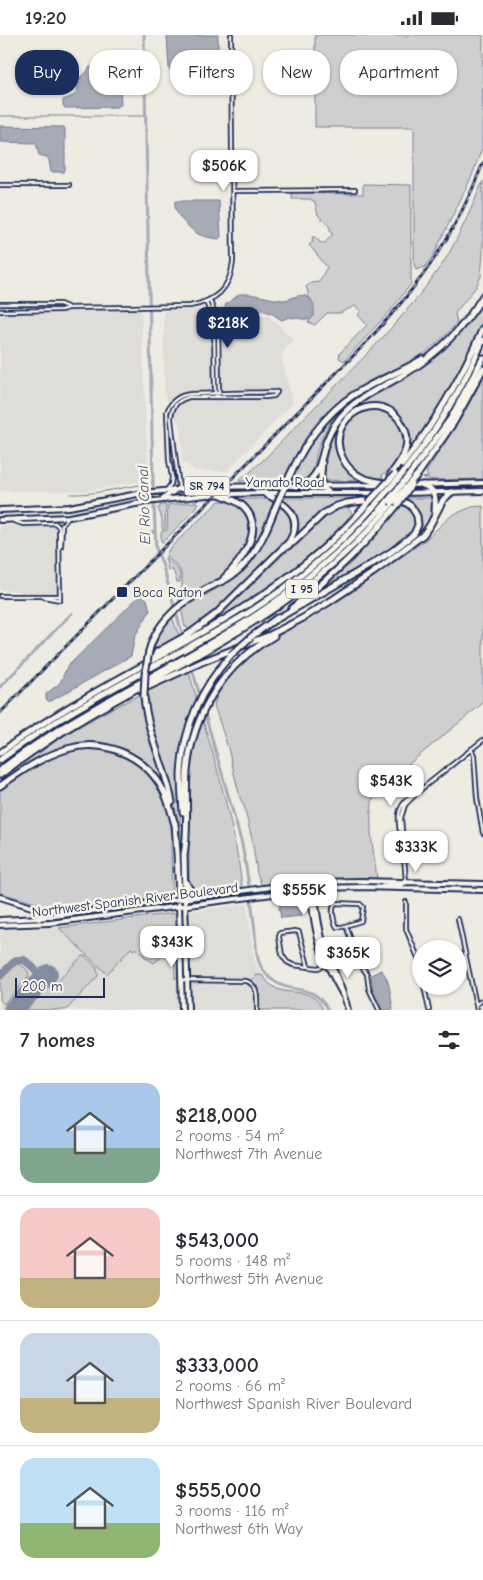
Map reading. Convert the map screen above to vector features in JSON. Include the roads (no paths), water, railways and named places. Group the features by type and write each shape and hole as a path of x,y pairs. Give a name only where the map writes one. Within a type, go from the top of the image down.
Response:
{"highway":[{"path":"303,485 316,475 332,429 346,411 361,399 426,360 443,346 458,330 483,296"},
{"path":"393,474 417,445 441,409 483,328"},
{"path":"178,899 178,853 175,825 168,788 148,721 144,697 149,651 156,632 166,618 181,605 234,574 252,556 301,453 311,436 335,409 360,390 422,359 458,330"},
{"path":"191,639 246,614 299,576 348,533 402,474 429,437 447,410 483,340"},
{"path":"195,654 257,615 306,580 355,537 410,474 451,418 483,358"},
{"name":"I 95","path":"0,775 56,735 182,665 195,654 260,619 305,587 354,544 395,503 418,474 454,422 483,369"},
{"path":"393,474 402,460 406,449 407,437 402,423 396,415 384,408 371,407 357,410 346,419 340,431 339,448 344,462 365,479 402,485"},
{"path":"323,453 322,485 324,490 330,493"},
{"name":"I 95","path":"0,753 63,710 249,605 292,574 338,535 393,474"},
{"path":"423,485 430,487 434,493 436,499 435,514"},
{"path":"0,770 30,747 72,721 182,665 198,664 270,635 303,618 352,587 425,533 443,500 452,492"},
{"path":"191,639 290,540 294,525 292,515 283,503 264,493"},
{"path":"219,583 233,569 242,556 250,539 252,527 250,516 244,507 238,502 220,494"},
{"path":"275,619 370,565 408,539 416,529 417,516 411,506 403,501 347,503 336,506 322,514 294,542 283,549"},
{"path":"185,898 181,772 186,740 194,713 206,689 231,655 251,637 310,594 347,561 373,534 395,503"},
{"path":"184,855 188,759 198,723 209,699 228,672 243,658 263,642 303,618"},
{"path":"0,760 64,716 176,647"},
{"path":"0,786 61,751 82,746 111,748 134,758 144,765 155,777 167,797 175,825"},
{"path":"185,877 188,888 192,892 211,895"}],"main road":[{"name":"Yamato Road","path":"0,508 70,507 143,493 228,486 483,483"},
{"path":"158,500 178,489"},
{"name":"Yamato Road","path":"0,520 70,517 146,501 220,494 483,491"},
{"name":"Northwest Spanish River Boulevard","path":"0,920 39,918 312,883 349,881 483,884"},
{"path":"373,887 401,885 406,882"},
{"path":"312,883 316,932 329,964 343,989 348,1010"},
{"name":"Northwest Spanish River Boulevard","path":"0,925 39,924 312,889 373,887 483,890"},
{"path":"0,897 34,907 38,911 39,924"},
{"path":"185,898 188,1010"},
{"path":"178,899 182,1010"}],"street":[{"path":"0,311 190,306 210,301 223,289 232,272 231,35"},
{"path":"0,185 69,185"},
{"path":"233,191 355,190"},
{"path":"210,301 218,322 220,393 217,397"},
{"path":"206,303 214,323 215,393 217,397"},
{"path":"0,304 60,304 68,308"},
{"path":"166,490 172,481 168,460 167,418 173,401 182,395 277,392 274,396 266,397 186,398 178,401 171,407 178,489"},
{"path":"60,547 62,544 62,525 70,517"},
{"path":"12,520 23,524 58,524 60,529 60,600 44,597"},
{"path":"0,596 60,596"},
{"path":"406,882 401,839 401,818 405,805 419,791 483,740"},
{"path":"471,749 474,755 478,807 483,833"},
{"path":"478,807 483,806"},
{"path":"406,902 406,929 412,943"},
{"path":"335,903 360,903 363,907 361,921 346,926 339,927 335,925 333,905 335,903"},
{"path":"458,919 477,1010"},
{"path":"346,926 360,964 367,974 369,989 379,1010"},
{"path":"308,966 299,932 280,933 281,953 290,964 318,968 356,954"},
{"path":"182,981 250,982 256,991 257,1010"},
{"path":"426,995 429,1010"},
{"path":"476,1005 483,1000"}],"waterway":[{"name":"El Rio Canal","path":"144,35 156,549 162,563 242,844 259,962 267,975 278,984 315,995 328,1010"},
{"path":"0,116 146,116"},
{"path":"70,494 101,492 153,483"},
{"path":"143,540 155,530"},
{"path":"0,687 72,613"}],"railway":[{"path":"0,713 357,352 396,309 430,265 445,241 472,191 483,163"}],"place":[{"name":"Boca Raton","path":"122,592"}]}
